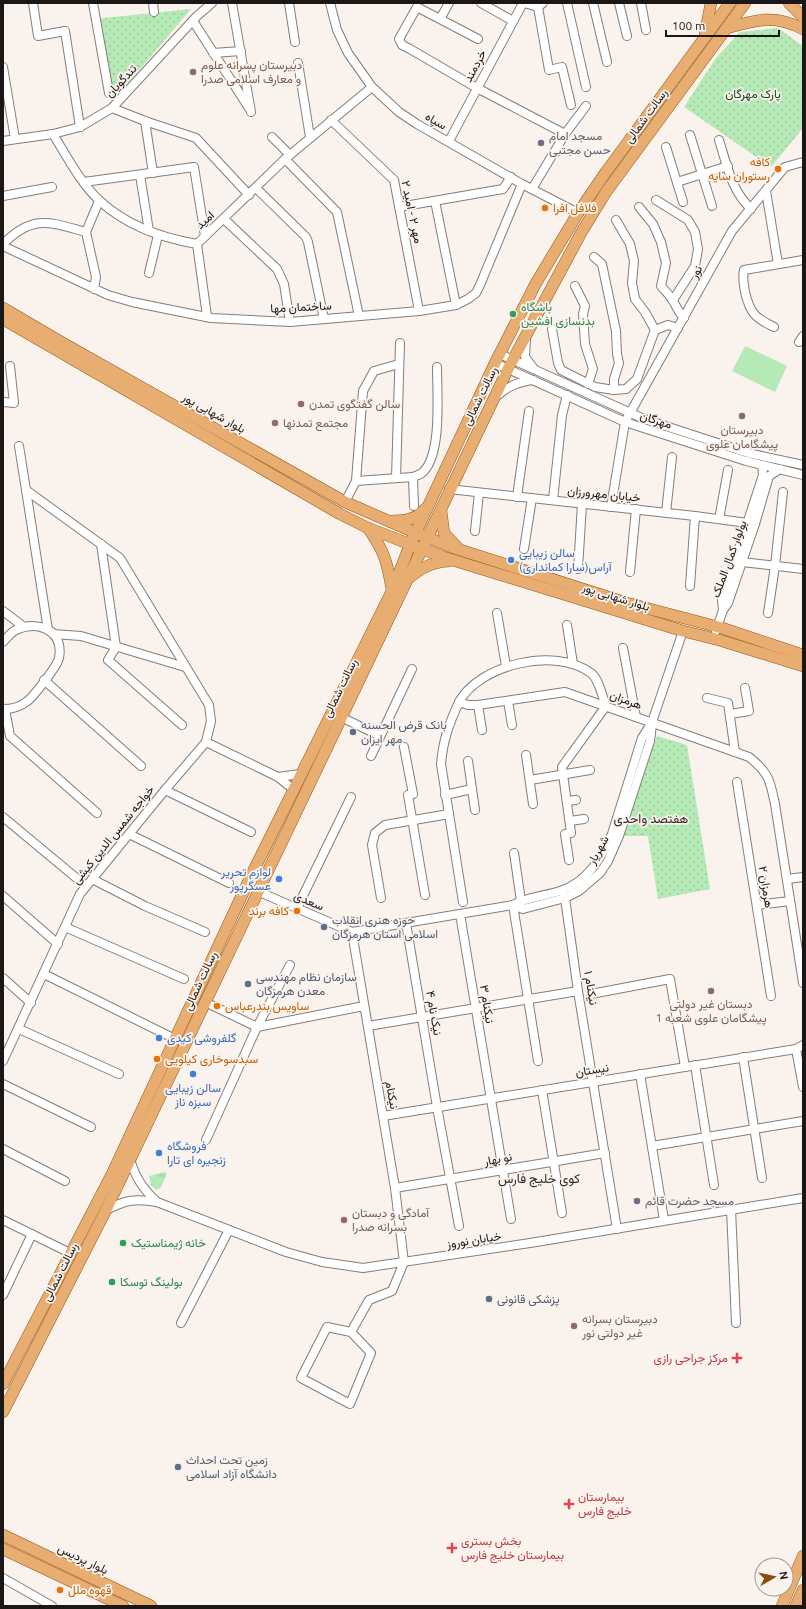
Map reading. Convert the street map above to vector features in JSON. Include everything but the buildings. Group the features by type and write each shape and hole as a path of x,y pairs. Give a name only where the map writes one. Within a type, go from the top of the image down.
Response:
{"main road":[{"path":"704,38 712,3"},
{"name":"رسالت شمالی","path":"3,1412 106,1210 205,1002 257,891 392,591 428,505 498,358 536,283 578,213 651,109 730,3"},
{"path":"789,3 803,17"},
{"name":"رسالت شمالی","path":"3,1384 112,1174 300,774 336,715 422,549 449,489 527,333 581,233 606,192 743,5"},
{"path":"727,28 752,21 774,19 803,29"},
{"name":"بلوار شهابی پور","path":"3,308 67,346 346,502 388,521 463,550 628,603 717,627 803,655"},
{"name":"بلوار شهابی پور","path":"3,319 326,506 368,528 410,545 454,560 683,631 715,639 803,666"},
{"path":"388,521 407,520 415,517 421,514 428,505"},
{"path":"441,507 441,518 444,533 454,544 463,550"},
{"path":"368,528 380,545 385,557 392,591"},
{"path":"406,580 430,564 439,561 454,560"},
{"path":"683,631 686,619"},
{"path":"3,1529 15,1540"},
{"name":"بلوار پردیس","path":"3,1535 151,1606"},
{"path":"24,1559 30,1548"},
{"name":"بلوار پردیس","path":"3,1549 123,1606"},
{"path":"782,1606 803,1556"},
{"path":"796,1606 803,1590"}],"street":[{"path":"33,3 38,36 65,32 80,127"},
{"path":"93,3 109,93"},
{"name":"تندگویان","path":"3,141 53,134 80,127 112,108 193,21 212,3"},
{"path":"193,21 251,112 232,3"},
{"path":"289,3 295,42"},
{"name":"سپاه","path":"330,3 337,30 348,53 372,87 399,112 511,178 578,213"},
{"path":"440,19 449,3"},
{"path":"481,3 513,21"},
{"path":"523,3 540,5 549,70 562,67 571,105"},
{"name":"خردمند","path":"449,142 523,3"},
{"path":"567,3 586,87"},
{"path":"593,3 607,62"},
{"path":"619,3 627,36"},
{"path":"641,3 646,30"},
{"path":"478,40 417,7 399,39 402,45 410,50 477,88 565,134"},
{"path":"213,53 241,51"},
{"path":"298,63 310,138"},
{"path":"3,67 15,140"},
{"name":"امید","path":"53,134 76,172 99,201 120,217 158,235 197,244 288,157 372,87"},
{"path":"532,189 565,134 586,106"},
{"path":"112,108 196,138 249,195"},
{"name":"مهر ۲ - امید ۲","path":"331,120 394,180 419,311"},
{"path":"145,121 153,173"},
{"path":"690,135 712,206"},
{"path":"272,137 337,212 358,316"},
{"path":"720,140 734,188 741,200 751,209"},
{"path":"666,147 683,202"},
{"name":"نور","path":"625,422 732,231 785,167 803,162"},
{"path":"677,182 728,166"},
{"path":"84,182 194,167 205,236"},
{"path":"140,175 149,231"},
{"path":"399,207 503,189 511,178"},
{"name":"ساختمان مها","path":"3,245 108,295 132,302 211,318 290,322 419,311 456,305 472,296 480,285 522,184"},
{"path":"3,196 52,187"},
{"path":"256,188 306,237 324,319"},
{"path":"766,191 778,264"},
{"path":"656,200 688,220 695,232 698,249 695,266 673,300"},
{"path":"94,289 96,277 86,232 99,201"},
{"path":"435,201 456,305"},
{"path":"639,207 653,224 661,242 666,263 661,286 673,300 678,311 684,318"},
{"path":"224,219 277,269 284,284 290,322"},
{"path":"616,220 630,244 634,261 632,283 635,299 645,312 655,330"},
{"path":"3,245 15,232 33,224 52,223 86,232"},
{"path":"149,272 158,235"},
{"path":"197,244 207,316"},
{"path":"594,257 602,264 616,331 619,363 614,379 614,390"},
{"path":"774,327 759,320 750,310 742,277 744,270 803,260"},
{"path":"575,286 585,306 583,314 585,344 593,369 588,384"},
{"path":"552,329 558,363 561,370 595,387 614,390 626,389 637,379 655,330 668,325 678,328"},
{"path":"527,333 525,357 536,371"},
{"path":"396,478 400,343"},
{"path":"498,358 510,365"},
{"path":"346,502 356,481 362,391 374,371 399,364"},
{"name":"مهرگان","path":"510,365 536,371 644,419 748,453 803,465"},
{"name":"مهرگان","path":"510,365 533,380 625,422 746,461 803,475"},
{"path":"3,402 14,403 10,366"},
{"path":"356,481 413,477 425,470 432,455 437,438 437,367"},
{"path":"492,401 506,388 521,382 533,380"},
{"path":"553,500 562,415 567,395"},
{"path":"517,496 529,411"},
{"path":"611,507 625,422"},
{"path":"19,446 51,632 60,646 58,660 26,702 4,711 10,736 97,813"},
{"path":"666,512 672,457"},
{"name":"بولوار کمال الملک","path":"723,610 728,603 742,562 763,475 762,465"},
{"name":"بولوار کمال الملک","path":"723,610 722,600 769,476 780,469"},
{"path":"719,519 728,470"},
{"path":"413,477 414,506"},
{"name":"خیابان مهرورزان","path":"449,489 666,512 751,524"},
{"path":"26,490 120,558 209,705 211,721 206,742 278,777 293,789"},
{"path":"475,532 479,492"},
{"path":"768,613 783,492"},
{"path":"524,549 532,498"},
{"path":"578,569 582,504"},
{"path":"630,572 636,509"},
{"path":"690,586 695,516"},
{"path":"101,544 116,647 108,660 182,724"},
{"path":"742,562 803,569"},
{"path":"715,639 717,627 723,610"},
{"path":"3,611 24,627"},
{"path":"497,613 506,666"},
{"path":"567,625 573,664"},
{"path":"3,642 15,630 34,626 51,632 81,636 185,667"},
{"name":"شهریار","path":"352,932 517,903 523,909 564,894 579,891 600,873 614,849 650,741 652,722 683,631"},
{"path":"623,648 636,717"},
{"path":"463,902 441,764 442,747 448,727 464,694 475,683 506,666 539,660 573,664 591,673 598,684 606,706 562,767 571,833 565,834 569,860"},
{"path":"371,756 412,669"},
{"path":"44,680 141,766"},
{"path":"730,714 749,711 745,688"},
{"name":"هرمزان","path":"459,702 468,705 508,701 565,692 749,757 763,768 770,783 803,983"},
{"path":"707,698 728,703 735,752"},
{"path":"508,701 512,725"},
{"path":"478,704 482,730"},
{"path":"336,715 380,736"},
{"name":"خواجه شمس الدين كيشی","path":"3,1061 80,894 164,790 206,742"},
{"path":"404,747 413,794 408,795 425,895"},
{"path":"526,755 533,804"},
{"path":"468,761 475,810"},
{"path":"530,780 590,770"},
{"path":"278,777 300,774"},
{"name":"هرمزان ۲","path":"737,782 771,996"},
{"path":"446,795 472,789"},
{"path":"164,790 251,832"},
{"path":"297,908 351,797"},
{"path":"567,801 576,800"},
{"path":"381,898 372,845 375,833 385,825 449,814"},
{"path":"3,817 89,883 205,932"},
{"path":"570,822 584,819"},
{"path":"129,834 229,883"},
{"path":"514,854 517,903 527,999 538,1062"},
{"path":"787,879 803,876"},
{"name":"سعدی","path":"257,891 352,932"},
{"name":"نیکنام ۱","path":"564,894 578,991 617,1229"},
{"path":"3,896 58,944"},
{"path":"757,905 790,900"},
{"name":"نیکنام ۳","path":"460,914 511,1219"},
{"name":"نیک نام ۴","path":"406,923 437,1107 460,1226"},
{"path":"65,927 184,980"},
{"name":"نیکنام","path":"352,932 395,1188 404,1262"},
{"path":"206,1140 258,1027 290,964"},
{"path":"44,974 175,1039"},
{"path":"3,978 31,1003"},
{"path":"591,994 670,979 686,1067"},
{"path":"368,1026 578,991"},
{"path":"205,1002 258,1027 364,1006"},
{"path":"19,1029 119,1074"},
{"path":"800,1047 803,1087"},
{"name":"نیستان","path":"383,1116 800,1047"},
{"path":"743,1057 762,1178"},
{"path":"695,1065 714,1185"},
{"path":"640,1074 664,1220"},
{"path":"3,1084 91,1127"},
{"path":"542,1090 562,1213"},
{"path":"652,1146 803,1120"},
{"path":"3,1149 65,1181"},
{"name":"نو بهار","path":"395,1188 605,1153"},
{"name":"خیابان نوروز","path":"130,1159 133,1170 143,1187 157,1202"},
{"name":"خیابان نوروز","path":"106,1210 128,1200 143,1199 157,1202 286,1252 322,1262 363,1268 617,1229 803,1198"},
{"path":"731,1209 736,1323"},
{"path":"3,1220 70,1253"},
{"path":"181,1324 229,1230"},
{"path":"3,1294 32,1234"},
{"path":"351,1332 369,1300 392,1291 404,1262"},
{"path":"326,1327 351,1332 371,1353 350,1404 301,1378 326,1327"},
{"path":"3,1578 52,1606"}],"green space":[{"path":"191,9 112,102 95,19"},
{"name":"پارک مهرگان","path":"778,28 803,46 803,128 771,167 684,107 716,58 740,32"},
{"path":"745,346 787,366 775,392 732,371"},
{"path":"657,736 687,745 710,889 658,899 648,836 621,836"},
{"path":"165,1172 167,1174 161,1187 156,1190 151,1185 149,1176"}],"place":[{"name":"دبیرستان پسرانه علوم و معارف اسلامی صدرا","path":"193,72"},
{"name":"مسجد امام حسن مجتبی","path":"541,143"},
{"name":"کافه رستوران سایه","path":"778,169"},
{"name":"فلافل افرا","path":"545,208"},
{"name":"باشگاه بدنسازی افشین","path":"513,314"},
{"name":"سالن گفتگوی تمدن","path":"301,404"},
{"name":"دبیرستان پیشگامان علوی","path":"742,416"},
{"name":"مجتمع تمدنها","path":"275,423"},
{"name":"سالن زیبایی آراس(سارا کمانداری)","path":"511,560"},
{"name":"بانک قرض الحسنه مهر ایران","path":"353,732"},
{"name":"لوازم تحریر عسگرپور","path":"279,879"},
{"name":"کافه برند","path":"297,911"},
{"name":"حوزه هنری انقلاب اسلامی استان هرمزگان","path":"324,927"},
{"name":"سازمان نظام مهندسی معدن هرمزگان","path":"248,984"},
{"name":"دبستان غیر دولتی پیشگامان علوی شعبه 1","path":"711,991"},
{"name":"ساویس بندرعباس","path":"217,1006"},
{"name":"گلفروشی کیدی","path":"159,1038"},
{"name":"سبدسوخاری کیلویی","path":"157,1059"},
{"name":"سالن زیبایی سبزه ناز","path":"193,1074"},
{"name":"فروشگاه زنجیره ای تارا","path":"159,1153"},
{"name":"مسجد حضرت قائم","path":"637,1201"},
{"name":"آمادگی و دبستان بسرانه صدرا","path":"344,1220"},
{"name":"خانه ژیمناستیک","path":"123,1243"},
{"name":"بولینگ توسکا","path":"112,1282"},
{"name":"پزشکی قانونی","path":"489,1299"},
{"name":"دبیرستان بسرانه غیر دولتی نور","path":"574,1326"},
{"name":"مرکز جراحی رازی","path":"737,1358"},
{"name":"زمین تحت احداث دانشگاه آزاد اسلامی","path":"178,1467"},
{"name":"بیمارستان خلیج فارس","path":"569,1504"},
{"name":"بخش بستری بیمارستان خلیج فارس","path":"452,1548"},
{"name":"قهوه ملل","path":"60,1590"}],"district":[{"name":"هفتصد واحدی","path":"651,818"},
{"name":"کوی خلیج فارس","path":"539,1178"}]}
